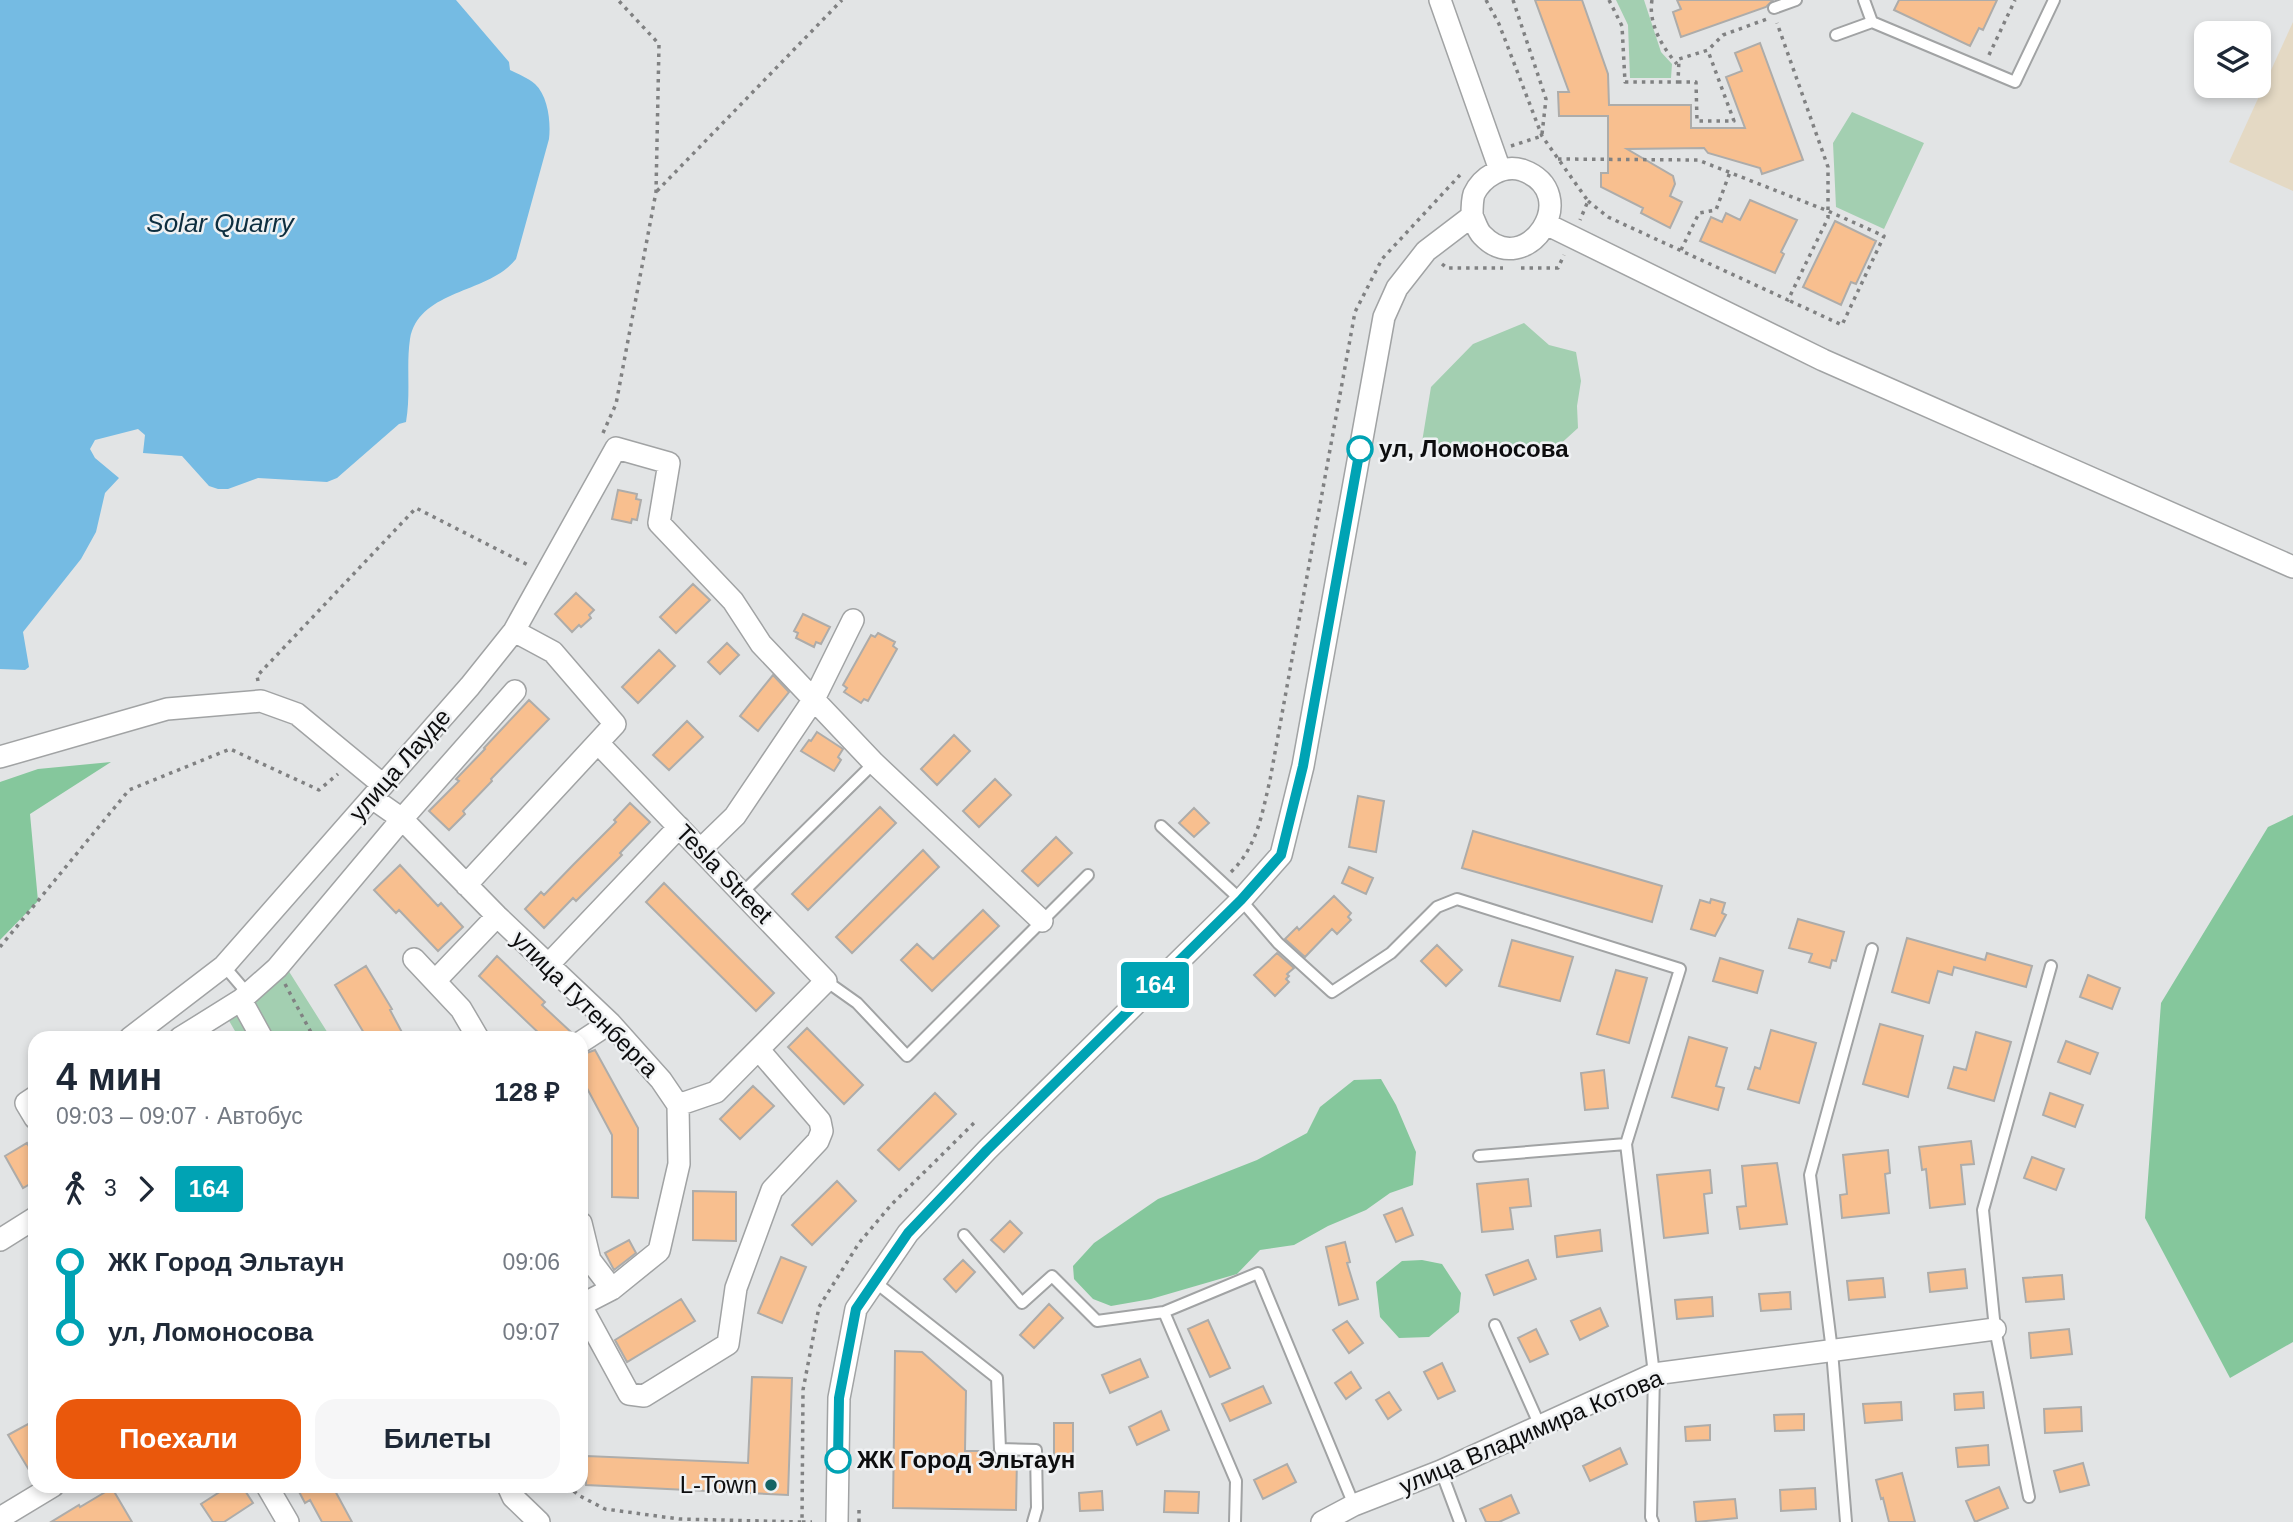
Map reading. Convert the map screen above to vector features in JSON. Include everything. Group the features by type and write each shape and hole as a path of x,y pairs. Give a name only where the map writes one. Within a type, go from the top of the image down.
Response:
{"street":[{"path":"1440,0 1500,170"},
{"path":"1500,170 1521,170 1539,180 1550,198 1549,219 1546,224 1538,237 1520,247 1499,246 1481,234 1472,216 1473,197 1483,180 1500,170"},
{"path":"837,1522 839,1398 856,1309 908,1233 987,1150 1241,900 1281,855 1295,807 1384,317 1397,288 1426,251 1472,216"},
{"path":"1546,224 1823,360 2293,566"},
{"path":"608,444 669,463 659,523 733,601 761,643 874,763 1042,922"},
{"name":"улица Лауде","path":"139,1031 223,967 514,631 608,444"},
{"path":"701,849 735,816 814,699 853,620"},
{"path":"466,885 615,724 553,652 514,631"},
{"path":"191,1031 245,997 277,968 402,819 515,691"},
{"path":"0,757 167,709 261,701"},
{"name":"улица Гутенберга","path":"261,701 297,714 354,762 402,819 466,885 610,1023 661,1080 678,1105"},
{"name":"Tesla Street","path":"599,744 826,981"},
{"path":"548,965 679,827"},
{"path":"435,981 497,916"},
{"path":"414,959 461,1009 474,1031"},
{"path":"588,1302 612,1289 659,1251 679,1164 678,1105 716,1092 826,981"},
{"path":"245,997 259,1031"},
{"path":"588,1037 610,1023"},
{"path":"588,1319 629,1394 644,1396 729,1345 736,1288 772,1190 818,1141 822,1131 820,1121 759,1050"},
{"path":"0,1240 28,1222"},
{"path":"588,1252 590,1260 612,1289"},
{"name":"улица Владимира Котова","path":"1322,1522 1654,1374 1995,1329"},
{"path":"0,1518 41,1493"},
{"path":"271,1493 288,1522"},
{"path":"511,1493 539,1522"}],"lane":[{"path":"1774,8 1796,0"},
{"path":"1864,0 1872,22"},
{"path":"1836,34 1872,22 2015,82 2054,0"},
{"path":"742,893 874,763"},
{"path":"1161,826 1241,900 1278,943 1332,992 1391,953 1437,907 1457,899 1680,969 1626,1144 1654,1374 1653,1522"},
{"path":"826,981 857,1003 907,1056 1088,875"},
{"path":"1846,1522 1832,1351 1810,1175 1872,949"},
{"path":"2029,1497 1995,1329 1983,1210 2051,966"},
{"path":"223,967 245,997"},
{"path":"1479,1156 1626,1144"},
{"path":"964,1235 1022,1303 1052,1276 1097,1321 1164,1312 1258,1273 1354,1506"},
{"path":"875,1282 997,1378 1000,1449 1036,1450 1037,1508 1033,1522"},
{"path":"1164,1312 1236,1481 1235,1522"},
{"path":"1495,1325 1540,1426"},
{"path":"1441,1471 1460,1522"}],"path":[{"path":"608,444 656,192 659,44 618,0"},
{"path":"656,192 842,0"},
{"path":"1486,0 1499,24 1542,136 1546,99 1513,0"},
{"path":"1609,0 1622,26 1625,82 1696,82 1697,121 1734,121 1708,50"},
{"path":"1651,0 1650,12 1664,50 1679,65"},
{"path":"1987,59 2015,0"},
{"path":"1678,82 1679,59 1708,50 1723,34 1774,8 1828,167 1828,218 1788,300"},
{"path":"1558,159 1698,160 1884,236 1842,325 1608,217 1588,201"},
{"path":"1681,251 1699,213 1716,210 1730,172"},
{"path":"261,701 257,676 416,509 539,570"},
{"path":"0,947 129,790 230,749 319,790 354,762"},
{"path":"277,968 310,1031"},
{"path":"802,1522 803,1390 819,1307 859,1244 891,1205 974,1123"},
{"path":"576,1493 605,1509 679,1519 812,1522"}],"shaded area":[{"path":"2293,22 2293,191 2229,162 2258,98 2271,98 2271,70"}],"green space":[{"path":"1616,0 1644,0 1661,52 1672,64 1671,78 1630,78 1628,25"},
{"path":"1852,112 1924,143 1884,229 1836,207 1833,143"},
{"path":"1524,323 1549,345 1576,352 1581,381 1577,406 1578,428 1545,458 1449,450 1422,442 1431,387 1473,344"},
{"path":"111,762 30,814 38,901 0,940 0,782 38,769"},
{"path":"2293,815 2293,1342 2230,1378 2145,1218 2161,1003 2268,827"},
{"path":"283,962 327,1031 235,1031 224,1012"},
{"path":"1381,1079 1396,1105 1416,1152 1413,1185 1390,1193 1366,1210 1328,1226 1294,1245 1260,1250 1237,1274 1151,1299 1111,1306 1093,1299 1074,1279 1073,1266 1094,1243 1158,1199 1257,1160 1307,1133 1320,1107 1354,1080"},
{"path":"1422,1260 1442,1264 1461,1293 1459,1312 1429,1337 1399,1338 1380,1317 1376,1282 1402,1261"}],"water":[{"name":"Solar Quarry","path":"0,0 456,0 509,62 510,70 539,89 546,102 549,125 549,139 516,259 489,279 440,301 427,310 416,323 410,339 406,422 399,424 337,478 327,482 258,478 228,489 218,489 209,486 182,456 143,453 145,435 138,429 95,440 90,449 95,458 119,478 105,493 96,532 81,559 23,632 29,667 25,670 0,669"}],"building":[{"path":"1535,0 1582,0 1608,74 1609,105 1691,105 1691,128 1745,128 1726,77 1742,71 1735,53 1760,43 1803,160 1762,174 1760,168 1708,153 1704,148 1627,149 1673,176 1675,184 1670,196 1682,202 1670,228 1641,213 1643,208 1601,187 1601,173 1608,173 1608,116 1559,116 1558,92 1569,92"},
{"path":"1677,0 1773,0 1766,7 1681,37 1673,12 1681,9"},
{"path":"1899,0 1997,0 1983,30 1979,28 1970,46 1894,10"},
{"path":"1750,200 1797,220 1781,252 1784,254 1775,273 1700,241 1711,217 1722,222 1726,213 1740,220"},
{"path":"1835,221 1876,241 1856,284 1851,282 1841,305 1803,287"},
{"path":"618,490 637,494 636,499 641,500 637,520 632,519 631,523 612,519"},
{"path":"693,584 710,600 676,633 660,617"},
{"path":"576,593 594,610 589,615 591,618 572,632 555,614"},
{"path":"803,614 830,627 821,644 816,642 814,647 796,638 798,633 794,631"},
{"path":"878,633 895,642 893,646 897,649 868,701 864,699 861,703 844,692 847,688 843,685 871,635 875,637"},
{"path":"727,643 739,655 720,674 708,662"},
{"path":"659,650 675,666 638,703 622,687"},
{"path":"773,675 789,692 758,731 740,716"},
{"path":"529,700 549,719 491,779 463,811 465,814 449,830 429,811 459,781 456,779"},
{"path":"687,721 703,737 669,770 653,755"},
{"path":"817,732 843,749 838,757 841,760 834,771 801,751"},
{"path":"954,735 970,751 937,785 921,769"},
{"path":"995,779 1011,795 979,827 963,811"},
{"path":"1358,796 1384,801 1376,852 1349,847"},
{"path":"630,803 650,822 620,853 622,855 576,901 573,898 544,928 525,909 541,892 544,895 616,822 614,820"},
{"path":"880,807 896,823 808,910 792,894"},
{"path":"1194,808 1209,823 1194,837 1179,823"},
{"path":"1473,831 1662,886 1652,922 1462,868"},
{"path":"1056,837 1072,853 1038,886 1022,871"},
{"path":"923,850 939,867 852,953 836,937"},
{"path":"400,865 438,906 441,903 463,927 438,951 399,910 396,913 374,890"},
{"path":"1349,867 1373,878 1366,894 1342,883"},
{"path":"664,883 774,993 756,1011 646,902"},
{"path":"1334,896 1351,913 1348,917 1351,920 1337,934 1332,929 1305,957 1285,939 1297,927 1299,930"},
{"path":"1711,899 1725,903 1722,913 1726,915 1715,936 1691,929 1700,900 1710,903"},
{"path":"983,910 999,926 932,991 901,960 917,944 933,959"},
{"path":"1798,919 1844,932 1836,961 1832,960 1830,968 1809,962 1812,954 1789,948"},
{"path":"1907,938 1985,960 1987,953 2032,966 2026,987 1954,967 1952,975 1938,971 1929,1003 1892,992"},
{"path":"1512,940 1573,957 1560,1001 1499,986"},
{"path":"1437,945 1462,970 1446,986 1421,961"},
{"path":"1277,953 1294,968 1287,974 1289,976 1286,979 1289,982 1275,996 1254,975"},
{"path":"497,956 545,1002 542,1005 570,1031 537,1031 479,976"},
{"path":"1720,958 1763,971 1757,993 1713,981"},
{"path":"366,966 392,1009 390,1010 401,1031 363,1031 335,985"},
{"path":"1616,970 1647,978 1629,1043 1597,1034"},
{"path":"2088,975 2120,988 2112,1009 2080,997"},
{"path":"1880,1024 1923,1036 1908,1097 1863,1084"},
{"path":"807,1028 863,1085 844,1104 788,1047"},
{"path":"1771,1030 1816,1043 1799,1103 1748,1089 1755,1067 1760,1069"},
{"path":"1976,1032 2011,1042 1994,1101 1948,1088 1954,1067 1966,1070"},
{"path":"1689,1037 1727,1048 1716,1086 1724,1088 1718,1110 1672,1097"},
{"path":"2066,1041 2098,1053 2090,1074 2058,1062"},
{"path":"595,1050 638,1128 638,1198 612,1197 612,1135 588,1090 588,1052"},
{"path":"1604,1070 1608,1108 1585,1110 1581,1073"},
{"path":"753,1086 774,1106 740,1139 720,1119"},
{"path":"935,1093 956,1114 899,1170 878,1150"},
{"path":"2050,1093 2083,1105 2075,1127 2043,1115"},
{"path":"1971,1141 1974,1164 1961,1165 1965,1204 1930,1208 1926,1169 1922,1170 1919,1147"},
{"path":"27,1143 28,1185 23,1188 5,1156"},
{"path":"1888,1150 1890,1173 1885,1174 1889,1213 1842,1218 1840,1195 1847,1194 1843,1155"},
{"path":"2032,1157 2064,1169 2056,1190 2024,1178"},
{"path":"1777,1163 1787,1224 1740,1229 1737,1207 1746,1206 1742,1166"},
{"path":"1710,1170 1712,1193 1704,1194 1708,1233 1664,1238 1657,1175"},
{"path":"1528,1179 1531,1206 1510,1208 1513,1229 1482,1232 1477,1184"},
{"path":"837,1181 856,1201 812,1245 792,1225"},
{"path":"693,1191 736,1192 736,1241 693,1240"},
{"path":"1402,1208 1413,1235 1396,1242 1384,1215"},
{"path":"1010,1221 1022,1233 1004,1252 991,1240"},
{"path":"1600,1230 1602,1251 1557,1257 1555,1236"},
{"path":"629,1240 636,1253 614,1270 605,1253"},
{"path":"1345,1242 1350,1262 1347,1263 1358,1299 1339,1305 1326,1247"},
{"path":"781,1257 806,1267 782,1323 758,1313"},
{"path":"963,1260 975,1272 956,1292 944,1279"},
{"path":"1528,1260 1536,1279 1494,1295 1486,1275"},
{"path":"1965,1269 1967,1288 1930,1292 1928,1273"},
{"path":"2062,1275 2064,1299 2026,1302 2023,1278"},
{"path":"1883,1278 1885,1297 1849,1300 1847,1281"},
{"path":"1790,1292 1791,1309 1761,1311 1759,1294"},
{"path":"1712,1297 1713,1316 1677,1319 1675,1300"},
{"path":"681,1299 695,1321 627,1362 615,1340"},
{"path":"1049,1304 1063,1318 1034,1348 1020,1335"},
{"path":"1600,1308 1608,1326 1580,1340 1571,1321"},
{"path":"1208,1320 1230,1368 1210,1377 1188,1329"},
{"path":"1347,1321 1363,1343 1349,1353 1333,1330"},
{"path":"1536,1329 1548,1354 1530,1362 1518,1338"},
{"path":"2069,1329 2072,1354 2031,1358 2029,1333"},
{"path":"895,1351 922,1352 966,1391 965,1451 993,1451 999,1457 1017,1457 1016,1510 893,1508"},
{"path":"1140,1359 1148,1377 1110,1393 1102,1375"},
{"path":"1442,1363 1455,1391 1438,1399 1424,1372"},
{"path":"1351,1372 1361,1388 1346,1399 1335,1383"},
{"path":"752,1377 792,1378 788,1495 588,1485 588,1456 748,1463"},
{"path":"1263,1386 1271,1403 1230,1421 1222,1404"},
{"path":"1389,1392 1401,1410 1388,1419 1376,1400"},
{"path":"1983,1392 1984,1408 1955,1410 1954,1394"},
{"path":"1901,1402 1902,1420 1865,1423 1863,1404"},
{"path":"2081,1407 2082,1431 2045,1433 2044,1409"},
{"path":"1161,1411 1169,1430 1137,1445 1129,1427"},
{"path":"1804,1414 1804,1430 1775,1431 1774,1415"},
{"path":"1054,1423 1073,1423 1073,1465 1054,1465"},
{"path":"28,1424 28,1468 8,1435"},
{"path":"1710,1425 1710,1440 1686,1441 1685,1427"},
{"path":"1988,1445 1989,1465 1958,1467 1956,1448"},
{"path":"1620,1448 1627,1464 1590,1481 1583,1466"},
{"path":"2083,1463 2089,1485 2060,1492 2054,1471"},
{"path":"1287,1464 1296,1482 1263,1499 1254,1480"},
{"path":"1902,1473 1915,1522 1889,1522 1876,1480"},
{"path":"1999,1487 2008,1508 1975,1522 1966,1501"},
{"path":"1815,1488 1816,1509 1781,1511 1780,1490"},
{"path":"1102,1491 1103,1510 1080,1511 1079,1493"},
{"path":"1165,1491 1199,1492 1198,1513 1164,1512"},
{"path":"104,1493 115,1493 132,1522 51,1522 79,1505 80,1507"},
{"path":"218,1493 247,1493 253,1503 224,1522 213,1522 201,1504"},
{"path":"300,1493 336,1493 352,1522 322,1522 310,1500 305,1503"},
{"path":"1511,1495 1519,1513 1499,1522 1486,1522 1480,1509"},
{"path":"1735,1499 1737,1518 1696,1522 1694,1502"}],"bus line":[{"name":"164","path":"838,1460 839,1398 856,1309 908,1233 987,1150 1241,900 1281,855 1303,766 1360,449"}],"place":[{"name":"ул, Ломоносова","path":"1360,449"},
{"name":"ЖК Город Эльтаун","path":"838,1460"},
{"name":"L-Town","path":"771,1485"}]}
